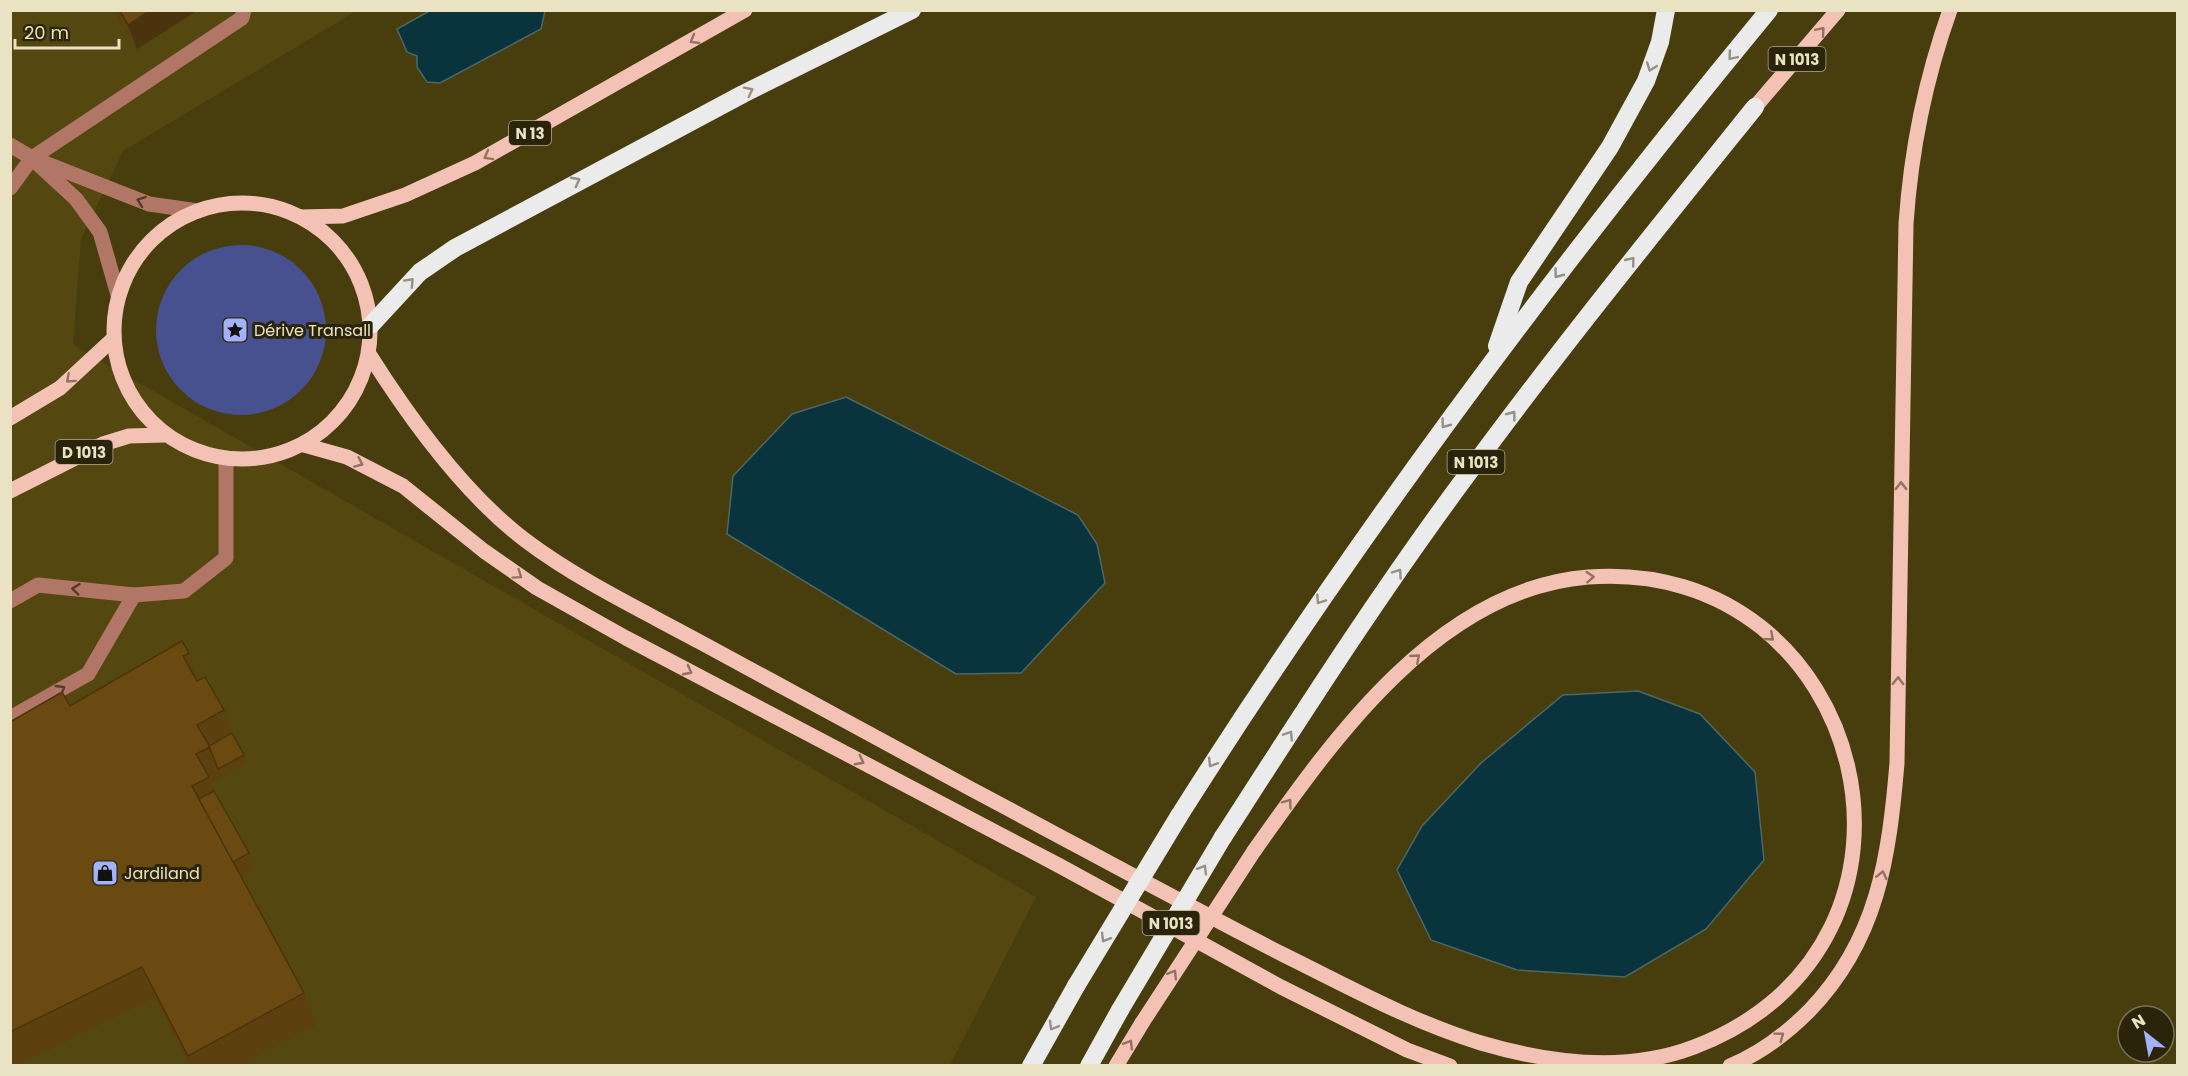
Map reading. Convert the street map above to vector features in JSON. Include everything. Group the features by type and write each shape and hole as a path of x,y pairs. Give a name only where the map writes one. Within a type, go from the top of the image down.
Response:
{"highway":[{"path":"370,325 420,272 455,248 743,94 912,10"},
{"path":"1492,361 1519,282 1610,147 1646,81 1660,42 1666,10"},
{"name":"N 1013","path":"1031,1065 1179,816 1328,588 1399,486 1635,174 1769,10"},
{"name":"N 1013","path":"1089,1065 1223,837 1359,629 1462,480 1589,312 1755,107"}],"main road":[{"name":"N 13","path":"301,217 344,216 405,195 475,163 745,10"},
{"name":"N 1013","path":"1755,107 1838,10"},
{"path":"1730,1065 1769,1044 1798,1022 1826,994 1845,969 1864,934 1883,870 1892,820 1897,763 1906,224 1910,166 1923,100 1936,50 1950,10"},
{"path":"250,203 276,207 301,217 337,244 361,281 370,325 369,354 356,391 334,422 304,445 266,458 226,459 194,452 164,435 144,416 128,393 118,367 113,339 118,295 140,252 176,220 224,204 250,203"},
{"path":"10,418 60,387 113,339"},
{"path":"369,354 403,408 435,448 494,512 521,537 604,590 913,758 1254,940 1422,1023 1486,1044 1545,1059 1612,1063 1653,1059 1695,1047 1734,1028 1772,1001 1798,976 1821,946 1844,897 1854,849 1855,812 1847,755 1835,723 1817,690 1798,664 1773,639 1744,616 1724,604 1680,586 1644,578 1604,576 1571,579 1533,588 1487,609 1434,643 1362,710 1305,778 1254,851 1143,1023 1116,1065"},
{"name":"D 1013","path":"10,491 103,444 129,436 164,435"},
{"path":"304,445 347,457 403,486 484,550 537,588 626,638 1060,866 1281,987 1407,1050 1450,1065"}],"street":[{"path":"10,188 32,158 242,18 244,10"},
{"path":"10,145 32,158 149,204 198,211"},
{"path":"32,158 76,199 100,232 118,295"},
{"path":"10,601 38,585 134,595 184,591 225,558 226,459"},
{"path":"10,718 88,674 134,595"}],"shaded area":[{"path":"431,10 545,11 541,29 440,83 427,82 417,67 417,56 407,52 397,29"},
{"path":"10,11 356,11 123,151 81,239 73,345 1036,897 950,1065 11,1065"},
{"path":"241,245 273,252 288,259 301,270 312,283 319,298 326,330 319,362 312,377 301,390 288,401 273,408 241,415 209,408 194,401 181,390 170,377 163,362 156,330 163,298 170,283 181,270 194,259 209,252"},
{"path":"846,397 1078,515 1097,544 1105,583 1021,673 956,674 727,534 733,476 792,414"},
{"path":"1638,691 1700,714 1755,772 1764,860 1706,929 1625,977 1517,970 1431,940 1397,870 1422,826 1481,763 1563,695"}],"building":[{"path":"119,10 150,10 128,25"},
{"path":"182,641 189,653 183,656 197,681 205,677 224,710 197,725 210,747 196,754 209,777 192,786 304,993 188,1056 142,967 10,1032 10,722 62,692 70,706"},
{"path":"232,733 244,755 218,769 209,746"},
{"path":"214,791 249,853 233,862 199,799"}],"place":[{"name":"Dérive Transall","path":"235,330"},
{"name":"Jardiland","path":"105,873"}]}
